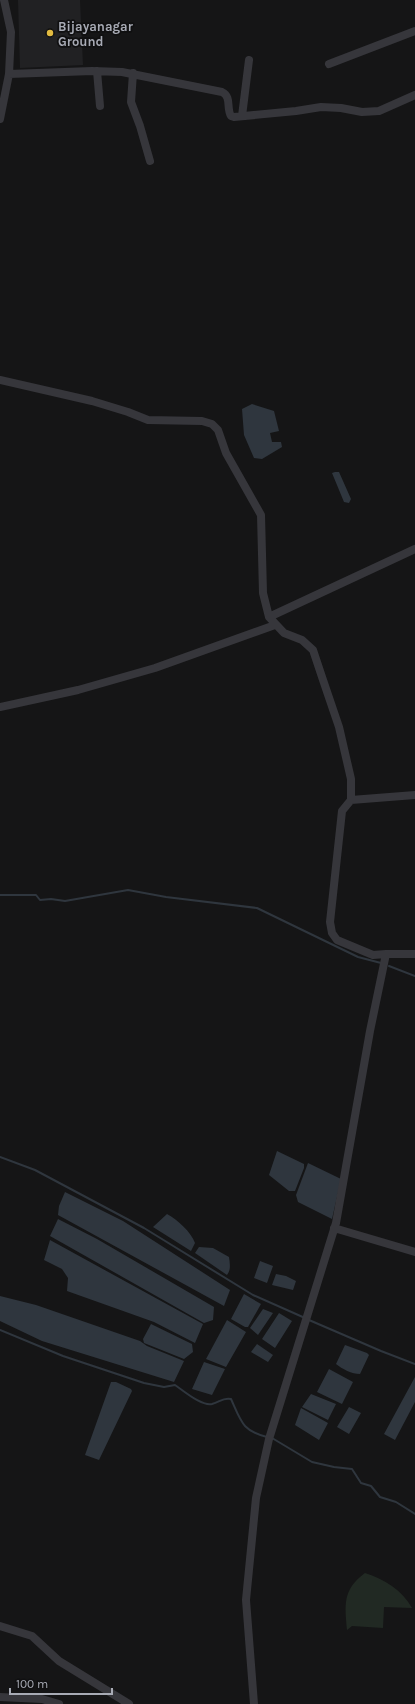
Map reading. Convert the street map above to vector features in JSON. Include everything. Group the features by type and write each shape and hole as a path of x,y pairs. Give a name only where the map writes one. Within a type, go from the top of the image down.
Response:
{"street":[{"path":"0,119 9,74 12,32 4,0"},
{"path":"329,64 415,31"},
{"path":"242,116 249,60"},
{"path":"9,74 97,71 133,73 222,92 228,98 229,113 231,116 296,111 321,107 341,108 362,112 379,110 415,95"},
{"path":"97,71 100,106"},
{"path":"133,73 130,102 140,126 150,161"},
{"path":"0,380 92,401 148,420 202,421 212,424 218,430 226,453 261,515 263,593 269,618 284,633 302,640 313,650 339,727 352,779 351,800 342,812 330,922 332,933 337,940 373,955 415,954"},
{"path":"269,618 415,549"},
{"path":"0,707 78,690 155,668 275,625"},
{"path":"351,800 415,795"},
{"path":"254,1704 246,1600 256,1498 270,1436 334,1228 370,1031 386,954"},
{"path":"334,1228 415,1252"},
{"path":"0,1626 32,1636 60,1661 129,1704"},
{"path":"0,1697 42,1699 59,1704"}],"shaded area":[{"name":"Bijayanagar Ground","path":"18,0 80,0 83,65 20,68"},
{"path":"252,404 274,411 279,431 270,433 272,442 281,442 282,447 262,459 254,458 244,435 242,409"},
{"path":"339,472 351,499 349,503 344,502 332,473"},
{"path":"277,1151 304,1164 304,1168 295,1191 289,1191 269,1175"},
{"path":"308,1163 341,1179 332,1219 298,1202 296,1195"},
{"path":"65,1192 123,1221 230,1290 224,1306 58,1215 59,1206"},
{"path":"167,1214 180,1223 193,1239 195,1243 191,1251 153,1227"},
{"path":"58,1219 97,1239 214,1307 213,1320 204,1323 50,1236"},
{"path":"50,1240 203,1324 195,1343 154,1322 67,1291 68,1278 62,1269 44,1260"},
{"path":"199,1247 213,1248 229,1257 230,1269 227,1275 195,1253"},
{"path":"260,1261 273,1266 267,1283 254,1278"},
{"path":"276,1274 286,1276 296,1281 293,1290 272,1285"},
{"path":"244,1294 261,1304 248,1327 245,1327 231,1319"},
{"path":"0,1296 36,1305 140,1341 147,1346 184,1361 174,1382 42,1341 0,1321"},
{"path":"263,1309 273,1313 258,1335 250,1328"},
{"path":"279,1313 292,1321 275,1348 262,1339"},
{"path":"227,1320 246,1332 226,1367 206,1359"},
{"path":"151,1324 192,1344 193,1352 184,1359 144,1343 143,1339"},
{"path":"257,1344 273,1355 268,1362 251,1352"},
{"path":"345,1345 369,1355 360,1374 347,1371 336,1364"},
{"path":"204,1362 225,1369 212,1395 192,1389"},
{"path":"329,1369 353,1382 342,1404 317,1392"},
{"path":"415,1377 415,1402 395,1440 384,1434"},
{"path":"111,1382 116,1382 131,1389 132,1391 99,1460 85,1455"},
{"path":"311,1394 336,1404 328,1420 302,1407"},
{"path":"349,1407 361,1413 349,1434 337,1427"},
{"path":"301,1408 328,1423 319,1440 295,1425"},
{"path":"365,1573 379,1578 392,1586 403,1596 412,1608 384,1607 383,1628 352,1626 347,1630 347,1598 352,1586"}],"waterway":[{"path":"0,895 36,895 40,900 51,899 65,901 128,890 166,897 257,908 358,957 381,963"},
{"path":"389,966 415,976"},
{"path":"0,1157 35,1170 144,1228 253,1295 305,1318"},
{"path":"309,1320 415,1364"},
{"path":"0,1330 63,1356 144,1383 164,1387 175,1385 193,1398 203,1403 212,1404 224,1399 231,1399 243,1424 252,1432 267,1437"},
{"path":"272,1438 312,1462 352,1469 361,1483 371,1486 380,1497 396,1502 415,1514"}],"place":[{"name":"Bijayanagar Ground","path":"50,33"}]}
